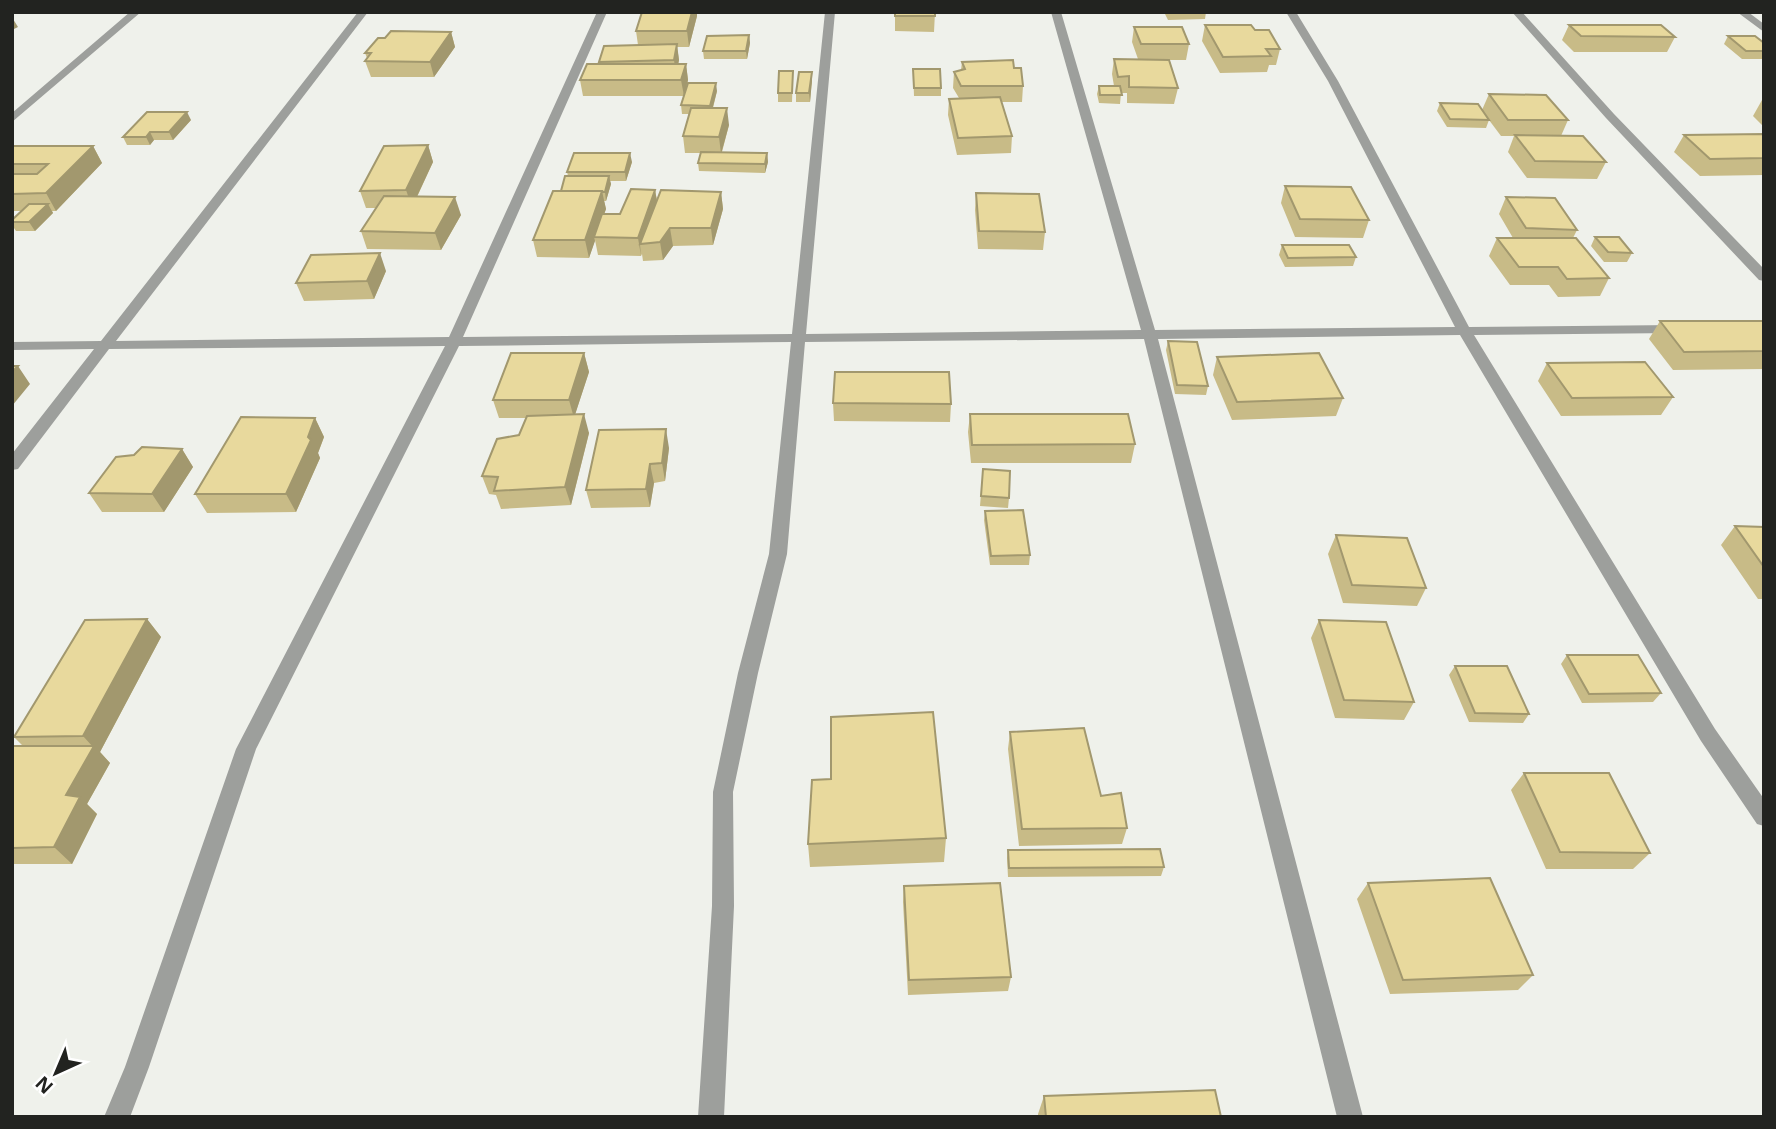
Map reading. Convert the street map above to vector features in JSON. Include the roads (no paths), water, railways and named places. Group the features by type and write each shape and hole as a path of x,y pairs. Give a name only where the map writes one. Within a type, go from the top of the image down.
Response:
{"street":[{"path":"12,119 136,12"},
{"path":"12,465 363,12"},
{"path":"117,1117 137,1067 246,749 454,342 601,12"},
{"path":"711,1117 723,906 723,792 748,673 778,554 830,12"},
{"path":"1056,12 1150,336 1350,1117"},
{"path":"1291,12 1333,81 1465,332 1708,735 1764,817"},
{"path":"1517,12 1610,116 1764,277"},
{"path":"1742,12 1764,29"},
{"path":"12,345 797,340 1696,329"}]}
